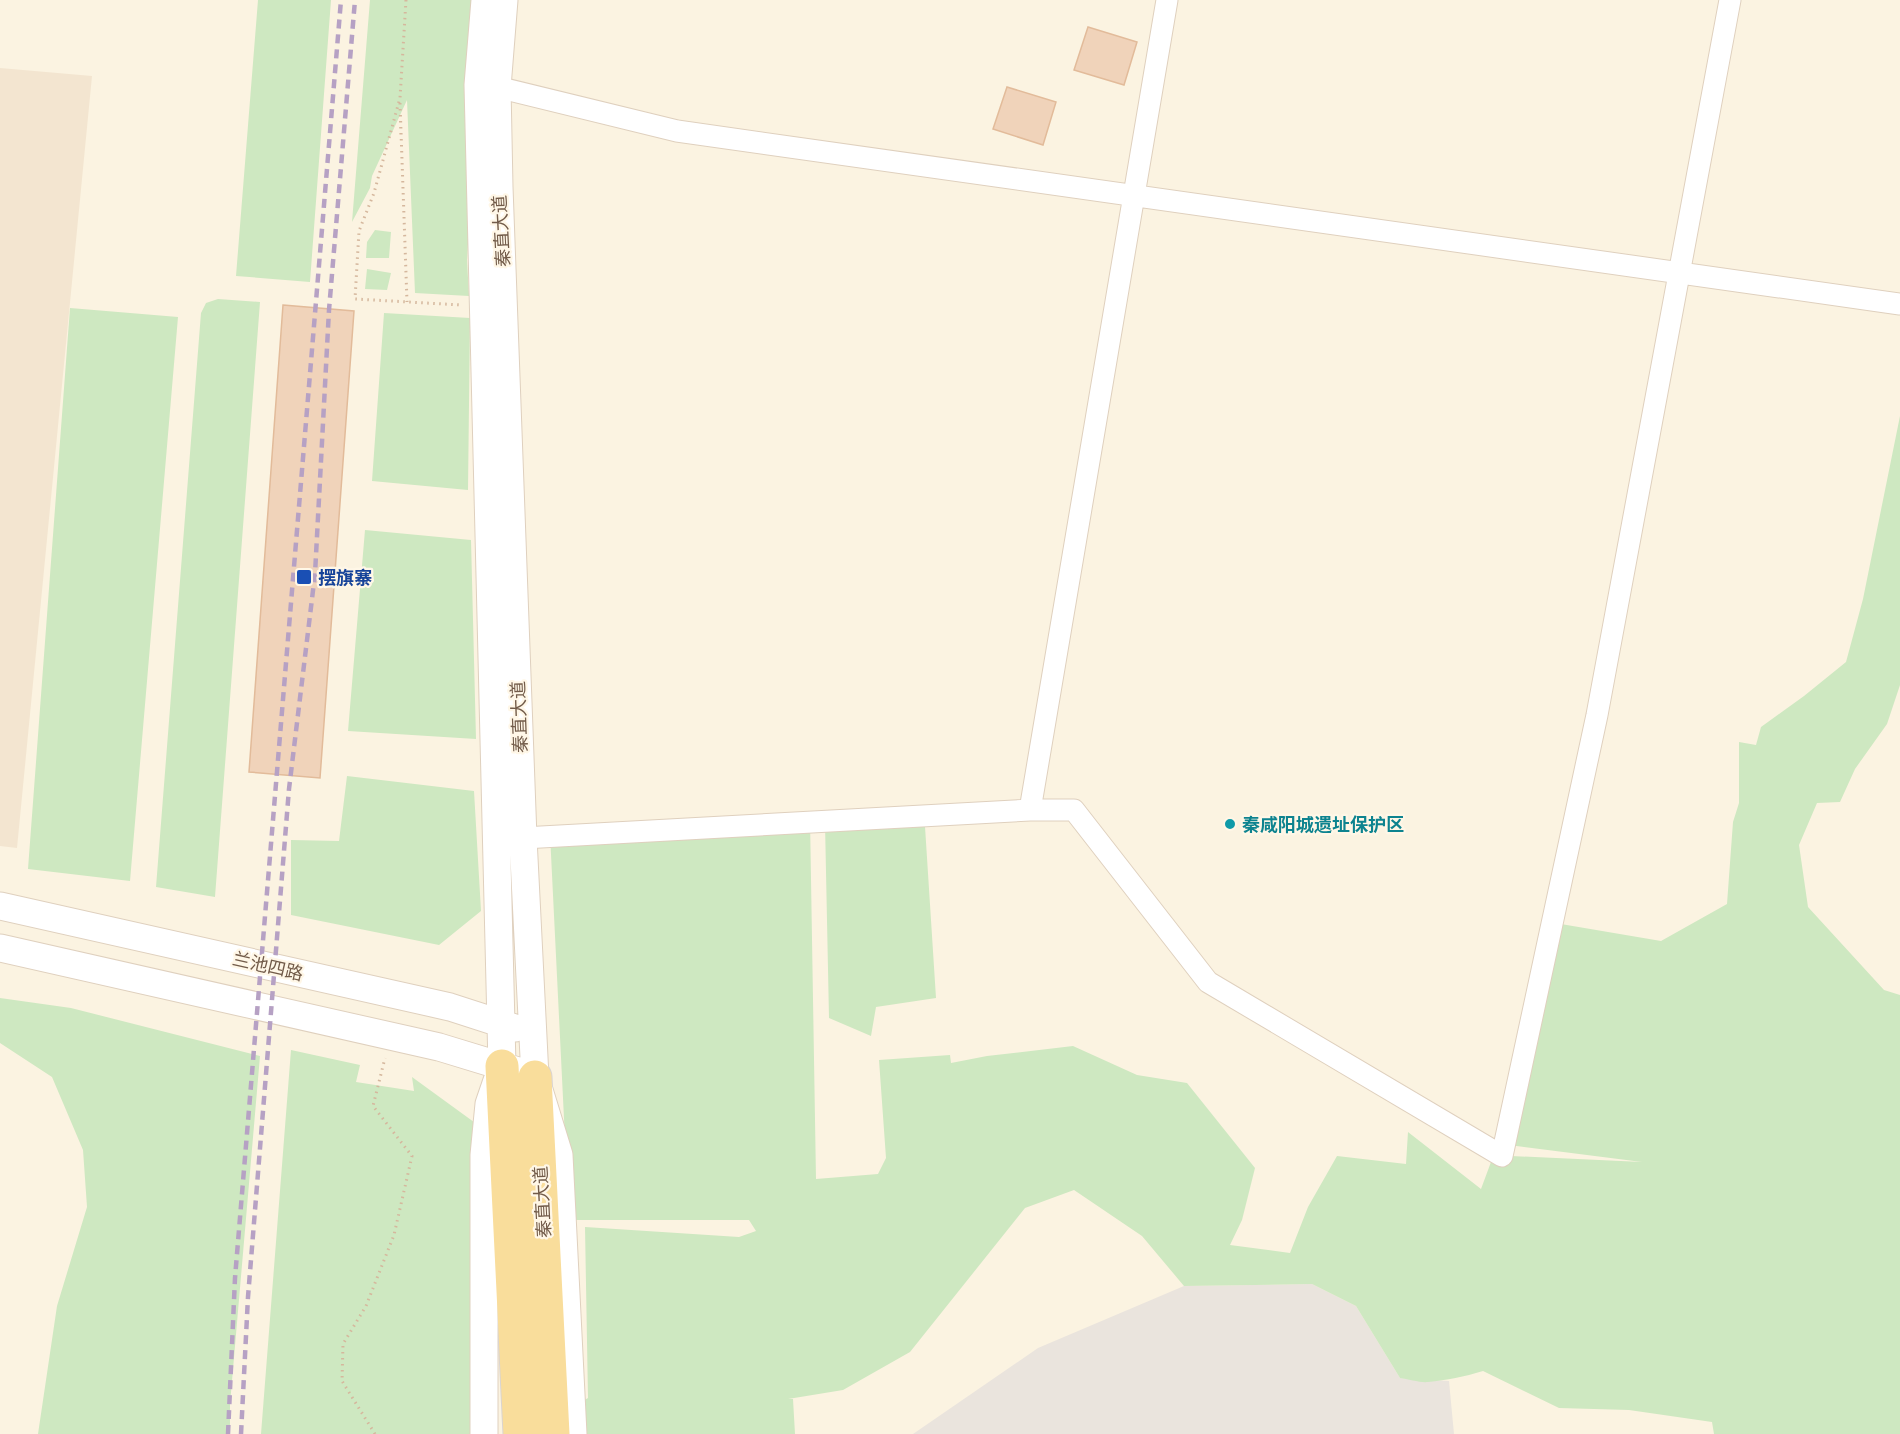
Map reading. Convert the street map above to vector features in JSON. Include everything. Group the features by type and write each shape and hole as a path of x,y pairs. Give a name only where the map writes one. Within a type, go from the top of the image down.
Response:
{"main road":[{"name":"秦直大道","path":"502,1066 520,1434"},
{"name":"秦直大道","path":"535,1077 553,1434"}],"street":[{"name":"秦直大道","path":"485,0 478,85 502,1066"},
{"name":"秦直大道","path":"504,0 497,87 523,838 535,1077"},
{"path":"1030,810 1167,0"},
{"path":"523,838 1030,810 1074,810 1208,982 1502,1155 1597,715 1730,0"},
{"path":"497,87 677,131 1900,304"},
{"name":"兰池四路","path":"0,906 450,1007 533,1034"},
{"path":"0,948 439,1047 535,1077 559,1155 573,1434"},
{"path":"484,1434 484,1155 489,1104 502,1066"}],"path":[{"path":"401,138 400,98 406,0"},
{"path":"400,98 374,193 359,231 355,299 483,306"},
{"path":"400,98 407,302"},
{"path":"375,1434 342,1381 343,1344 366,1306 394,1235 412,1156 373,1106 390,1036"}],"shaded area":[{"path":"0,68 92,76 17,848 0,846"},
{"path":"1312,1284 1356,1306 1400,1378 1449,1381 1454,1434 913,1434 1038,1348 1184,1286"}],"green space":[{"path":"258,0 331,0 310,282 236,276"},
{"path":"370,0 483,0 467,260 469,296 415,293 407,100 372,176 370,188 352,222"},
{"path":"375,230 391,232 389,258 366,258 367,242"},
{"path":"367,269 391,273 387,290 365,289"},
{"path":"218,299 260,302 215,897 156,887 201,313 206,303"},
{"path":"70,308 178,317 130,881 28,869"},
{"path":"384,313 470,318 468,490 372,481"},
{"path":"1900,416 1900,685 1887,724 1855,769 1840,802 1817,803 1799,845 1808,907 1884,990 1900,995 1900,1434 1714,1434 1712,1422 1629,1410 1559,1408 1483,1371 1428,1382 1400,1378 1356,1306 1312,1284 1184,1286 1142,1236 1074,1190 1025,1208 910,1352 843,1390 788,1399 793,1399 795,1434 585,1434 583,1401 588,1398 585,1227 739,1237 756,1231 749,1220 569,1220 550,834 810,818 816,1179 878,1174 886,1158 879,1060 950,1055 951,1063 987,1056 1073,1046 1137,1075 1187,1083 1255,1168 1242,1220 1230,1245 1290,1253 1308,1207 1337,1156 1406,1164 1408,1132 1481,1189 1491,1162 1511,1156 1642,1162 1509,1145 1555,923 1661,941 1727,904 1733,822 1739,803 1739,742 1756,745 1761,727 1846,662 1863,599"},
{"path":"365,530 471,540 476,739 348,731"},
{"path":"347,776 474,791 481,911 439,945 291,915 291,840 339,841"},
{"path":"924,811 936,998 876,1007 871,1036 829,1018 825,823"},
{"path":"0,998 71,1008 260,1056 230,1404 230,1434 38,1434 57,1306 87,1207 83,1150 52,1077 0,1043"},
{"path":"291,1050 360,1065 356,1082 414,1091 412,1077 478,1125 482,1434 261,1434"}],"building":[{"path":"1088,27 1137,42 1124,85 1074,70"},
{"path":"1007,87 1056,102 1043,145 993,129"},
{"path":"283,305 354,311 320,778 249,772"}],"railway":[{"path":"228,1434 235,1278 341,0"},
{"path":"241,1434 248,1297 289,789 315,574 329,310 355,0"}],"place":[{"name":"摆旗寨","path":"304,577"},
{"name":"秦咸阳城遗址保护区","path":"1230,824"}]}
